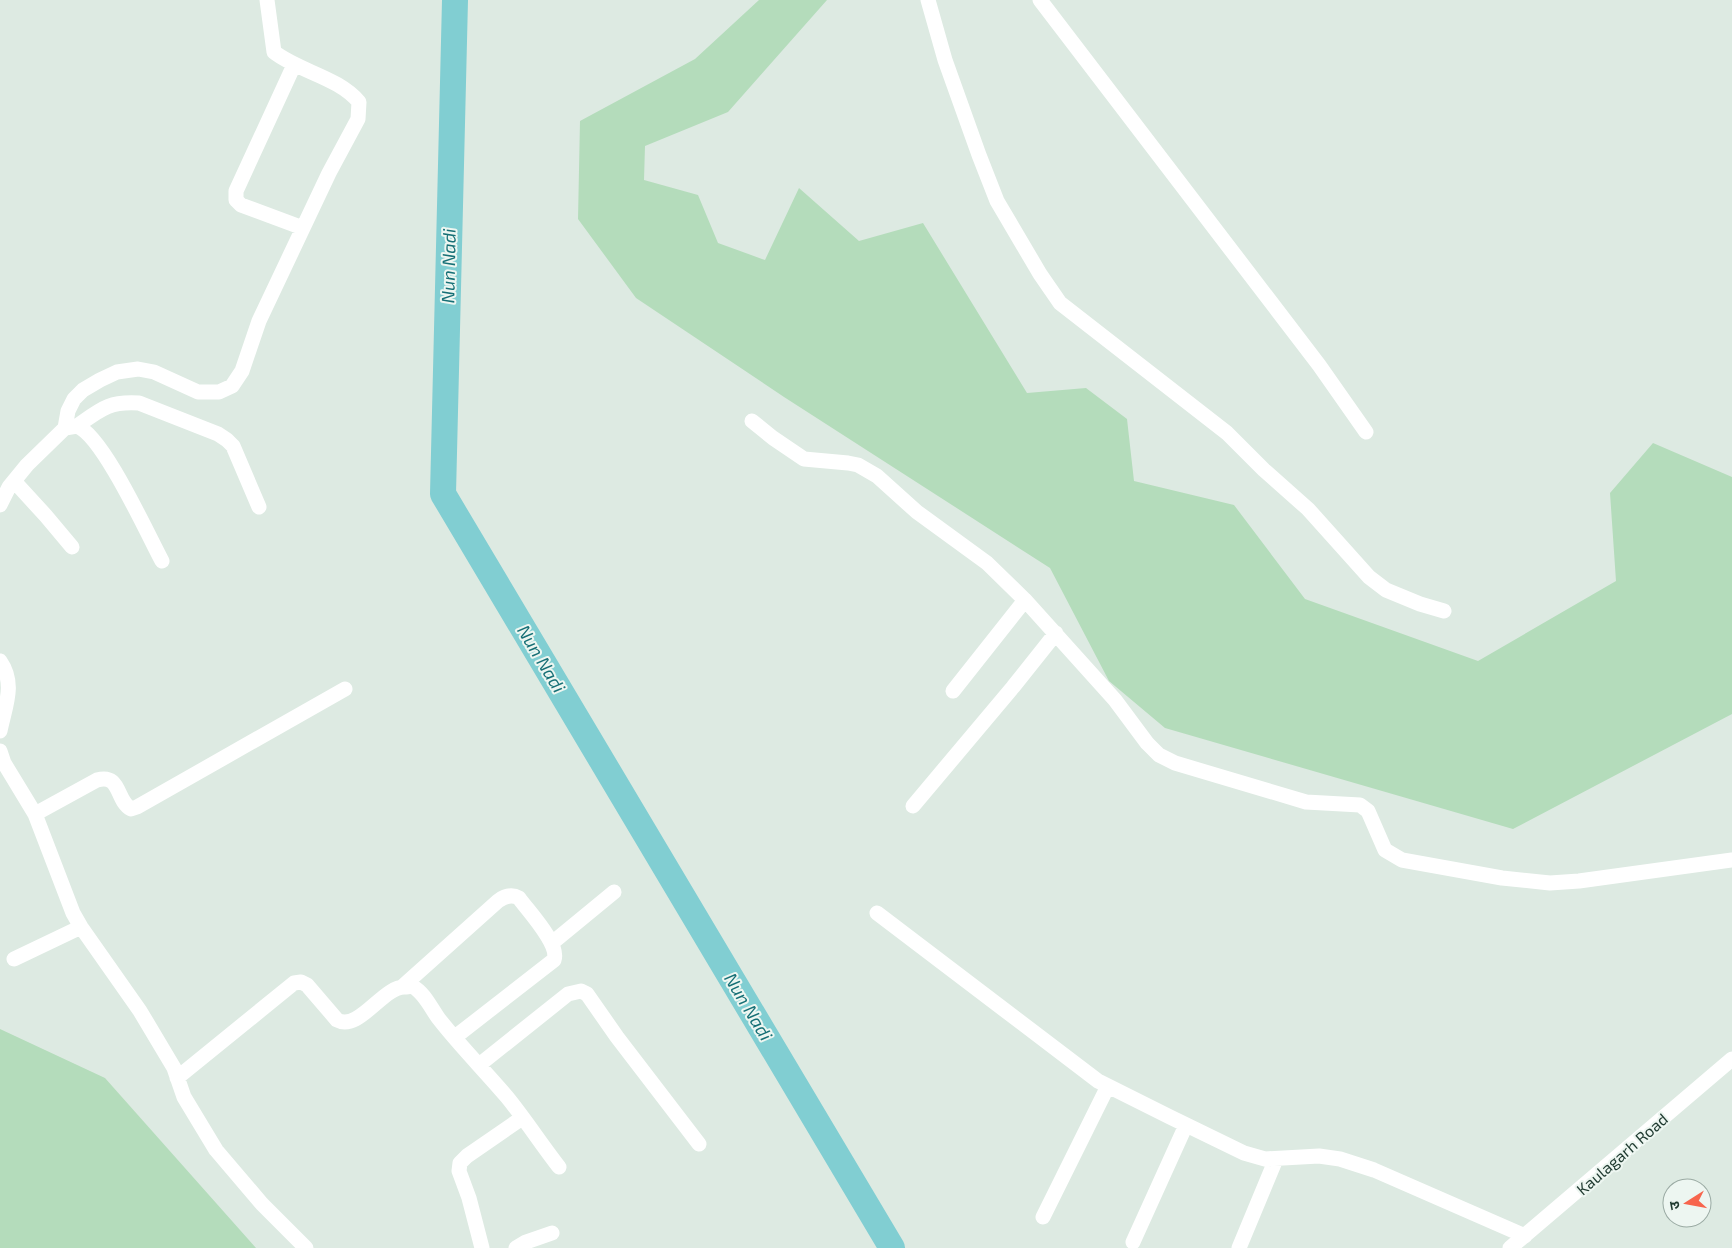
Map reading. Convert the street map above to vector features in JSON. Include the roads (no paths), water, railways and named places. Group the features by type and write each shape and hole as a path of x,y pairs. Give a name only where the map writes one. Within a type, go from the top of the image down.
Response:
{"street":[{"path":"71,427 68,411 74,400 92,385 117,372 138,369 154,372 198,392 220,392 232,386 242,372 259,321 358,119 359,102 350,91 294,65 274,52 268,0"},
{"path":"928,0 948,69 997,201 1040,274 1060,302 1227,433 1264,470 1308,509 1369,577 1386,590 1420,604 1444,611"},
{"path":"1040,0 1319,365 1366,432"},
{"path":"294,65 236,191 236,200 241,205 303,228"},
{"path":"0,505 14,481 27,466 71,427 104,407 114,403 126,402 139,403 218,434 233,446 259,507"},
{"path":"752,421 804,459 858,465 877,476 917,512 987,563 1025,600 1115,700 1147,744 1160,755 1175,763 1306,802 1360,805 1368,811 1385,850 1402,860 1502,878 1550,883 1578,881 1732,860"},
{"path":"71,427 88,432 110,462 162,561"},
{"path":"14,481 41,509 72,547"},
{"path":"953,691 1025,600"},
{"path":"912,806 1056,634"},
{"path":"0,661 8,676 9,689 0,731"},
{"path":"34,814 103,778 108,779 114,784 126,806 131,809 137,807 345,689"},
{"path":"0,751 4,763 34,814 64,892 81,927 140,1011 174,1068 184,1097 216,1150 262,1204 306,1248"},
{"path":"552,943 614,892"},
{"path":"178,1078 294,983 301,982 307,985 336,1020 341,1022 349,1021 360,1016 395,989 403,986 505,896 515,896 519,898 552,943 556,956 554,960 455,1037"},
{"path":"877,913 1098,1081 1186,1125 1244,1153 1265,1159 1320,1156 1340,1159 1374,1170 1525,1236"},
{"path":"14,959 81,927"},
{"path":"403,986 413,987 422,996 508,1098 559,1167"},
{"path":"479,1065 568,994 581,991 587,994 617,1037 699,1144"},
{"name":"Kaulagarh Road","path":"1510,1248 1732,1059"},
{"path":"1042,1217 1108,1086"},
{"path":"482,1248 469,1198 459,1171 460,1163 467,1156 522,1118"},
{"path":"1133,1242 1186,1125"},
{"path":"1239,1248 1276,1158"},
{"path":"516,1248 526,1242 552,1233"}],"waterway":[{"name":"Nun Nadi","path":"455,0 443,494 892,1248"}]}
